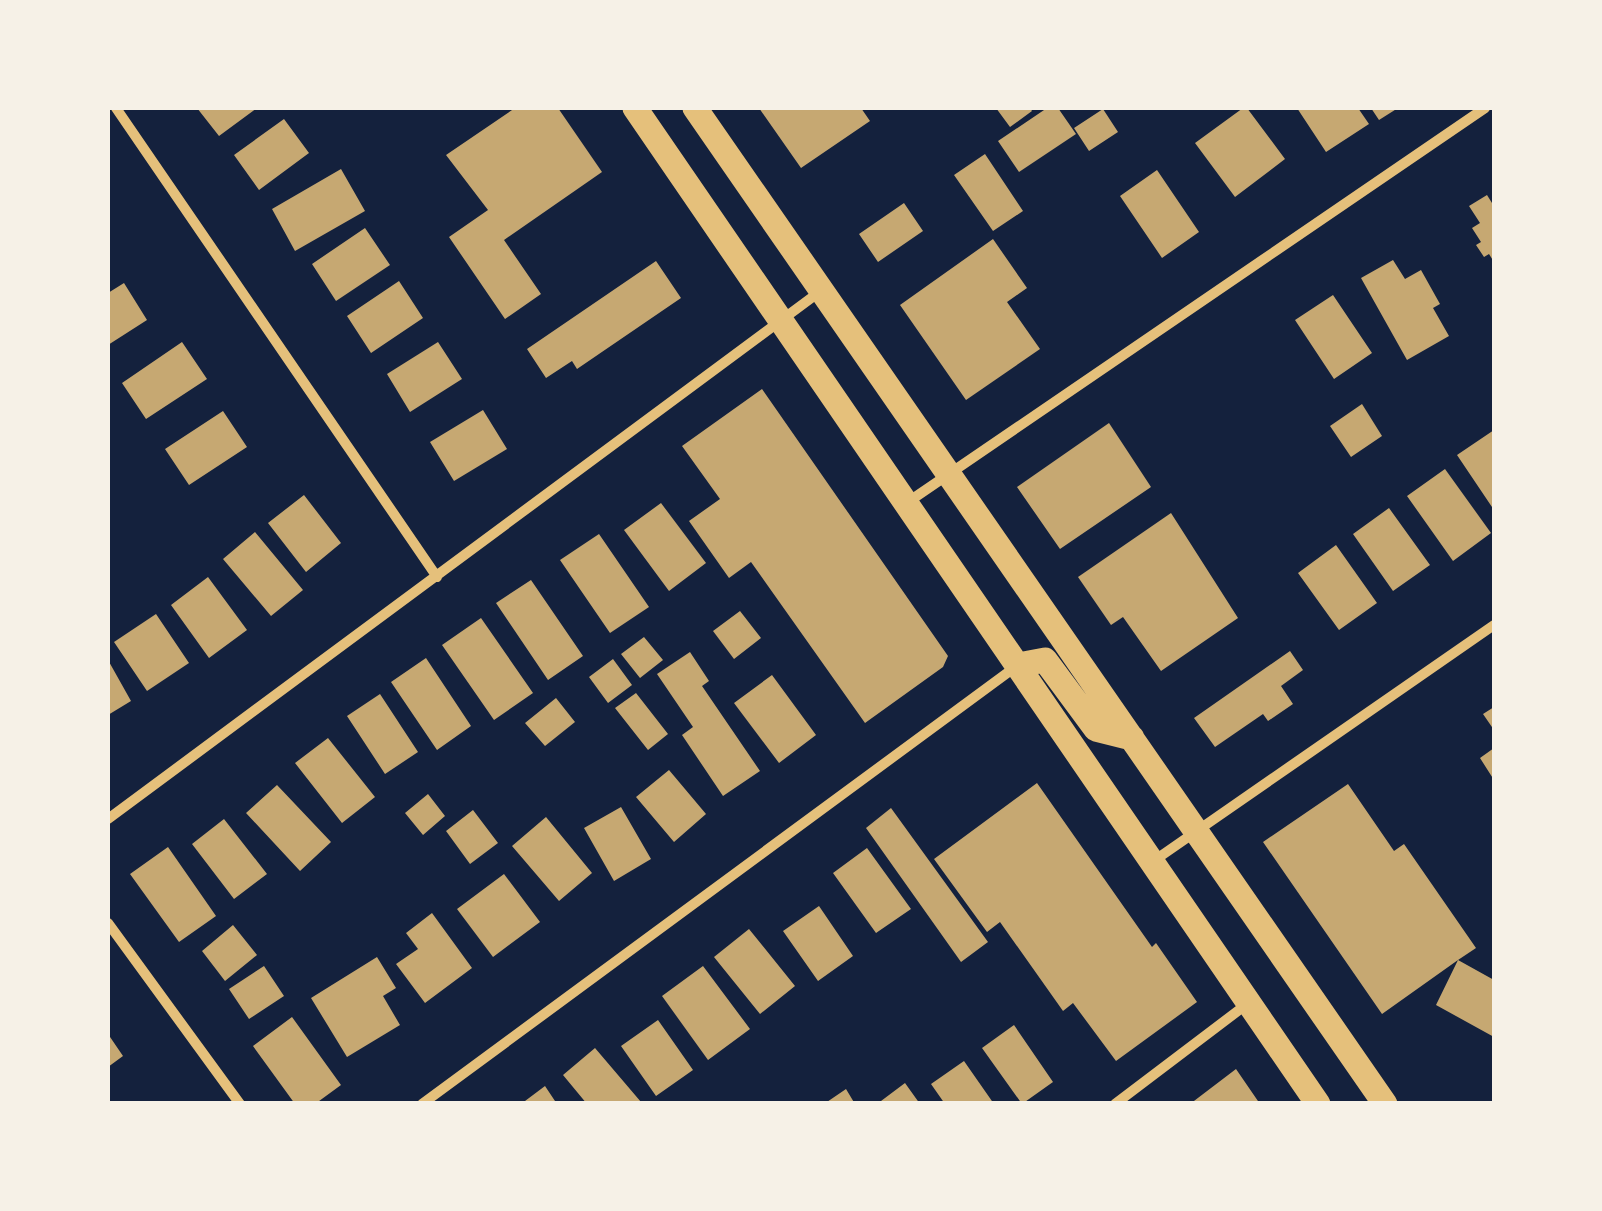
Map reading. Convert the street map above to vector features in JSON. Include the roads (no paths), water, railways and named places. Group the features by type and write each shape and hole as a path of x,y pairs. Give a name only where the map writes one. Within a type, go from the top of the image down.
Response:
{"main road":[{"path":"635,108 1318,1104"},
{"path":"695,108 1386,1104"},
{"path":"1018,664 1045,660 1096,729 1132,738"}],"street":[{"path":"116,108 437,577"},
{"path":"907,502 1486,108"},
{"path":"108,819 822,290"},
{"path":"1154,861 1494,626"},
{"path":"422,1104 1018,664"},
{"path":"108,924 240,1104"},
{"path":"1114,1104 1248,1004"}]}
